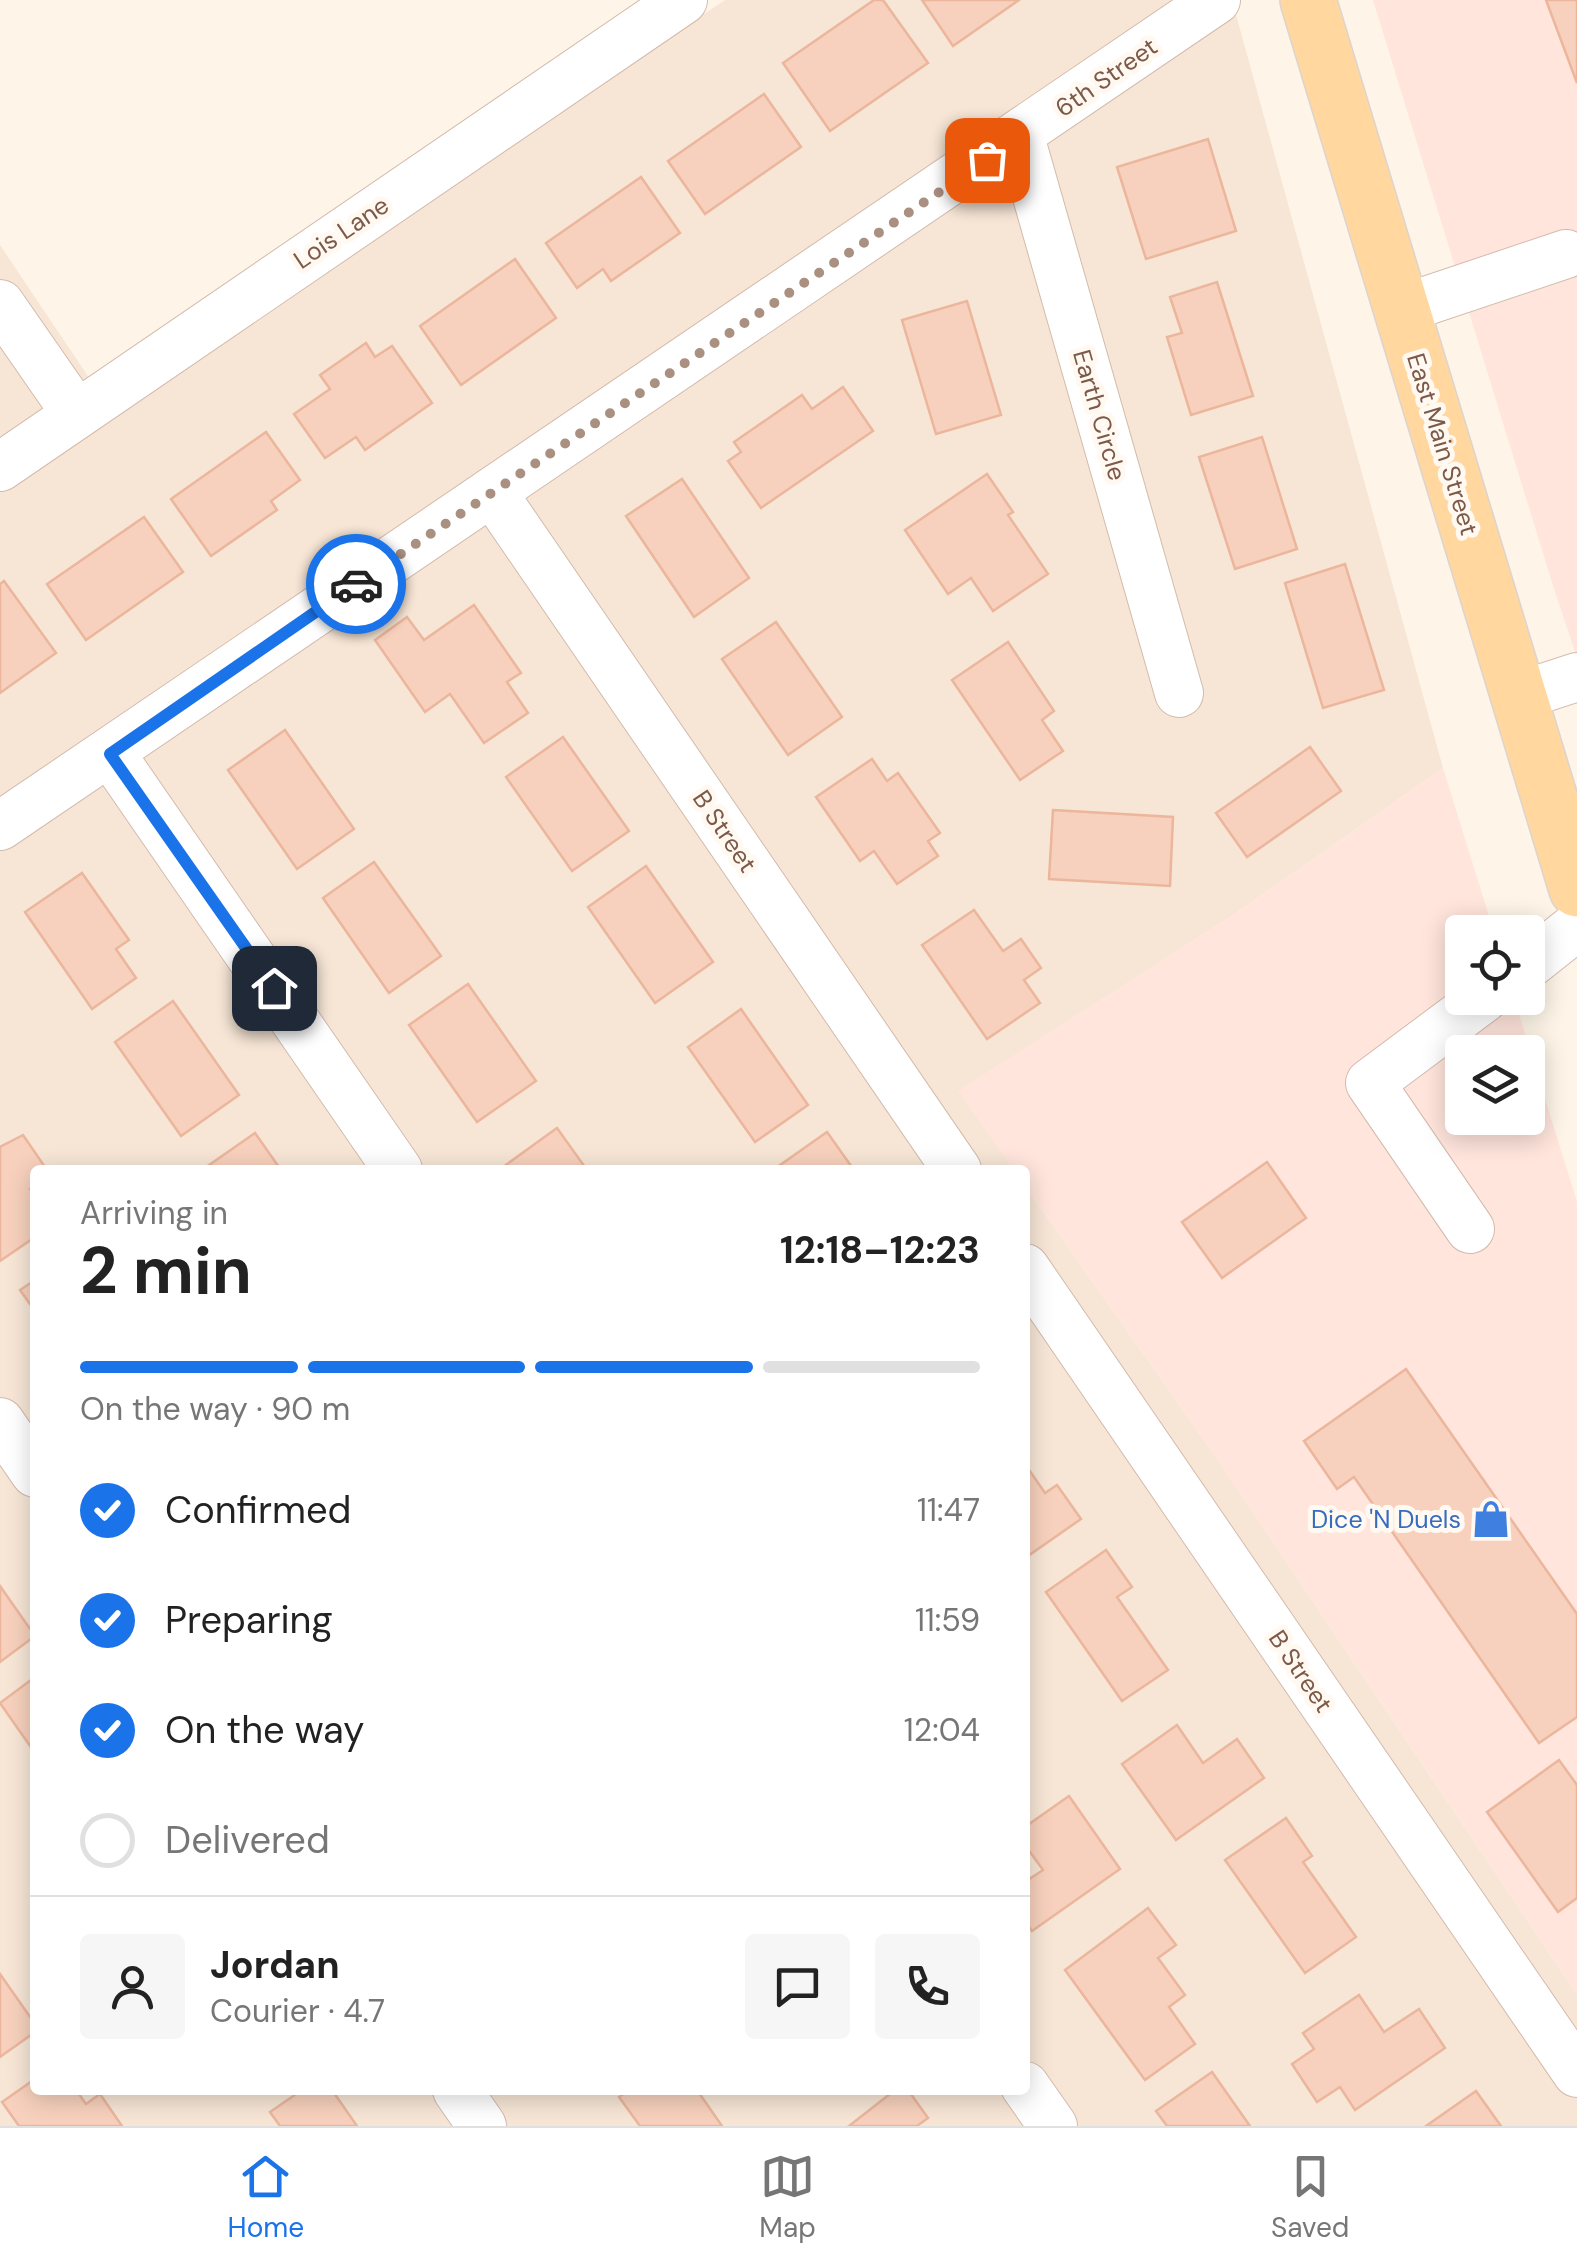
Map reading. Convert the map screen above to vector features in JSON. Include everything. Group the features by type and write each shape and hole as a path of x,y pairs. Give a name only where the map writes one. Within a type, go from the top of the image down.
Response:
{"main road":[{"name":"East Main Street","path":"1308,0 1577,889"}],"street":[{"name":"Lois Lane","path":"0,468 75,412 684,0"},
{"name":"6th Street","path":"0,826 1020,137 1216,0"},
{"name":"Earth Circle","path":"1020,137 1178,693"},
{"path":"1402,309 1566,254"},
{"path":"0,304 75,412"},
{"name":"B Street","path":"492,492 955,1165"},
{"path":"1518,696 1577,677"},
{"path":"110,754 395,1165"},
{"path":"1545,951 1577,926"},
{"path":"1461,1015 1370,1083 1470,1229"},
{"name":"B Street","path":"1030,1275 1573,2058"},
{"path":"0,1422 30,1467"},
{"path":"1030,2093 1052,2126"},
{"path":"460,2095 482,2126"}],"shaded area":[{"path":"725,0 1232,0 1443,768 1236,913 959,1091 1011,1165 30,1165 30,2095 1030,2095 1030,1193 1213,1453 1577,1995 1577,2126 0,2126 0,245 112,412"},
{"path":"1373,0 1577,0 1577,658 1554,589"},
{"path":"1443,768 1489,915 1445,915 1445,1015 1519,1015 1525,1035 1445,1035 1445,1135 1545,1135 1545,1098 1577,1202 1577,1995 1213,1453 1030,1193 1030,1165 1010,1165 958,1091 1236,913"}],"building":[{"path":"874,0 883,0 928,63 830,131 783,63"},
{"path":"922,0 1019,0 953,46"},
{"path":"1546,0 1577,0 1577,83"},
{"path":"764,94 801,147 705,214 668,161"},
{"path":"1208,139 1236,231 1146,259 1117,167"},
{"path":"641,177 680,233 611,281 603,269 577,288 546,243"},
{"path":"515,259 556,318 461,385 420,326"},
{"path":"1217,282 1253,396 1191,415 1167,337 1182,333 1170,297"},
{"path":"967,301 1001,415 936,434 902,320"},
{"path":"366,343 375,357 392,346 432,403 365,450 356,437 325,458 294,414 330,389 320,375"},
{"path":"843,387 873,431 761,508 728,461 741,452 734,442 802,395 812,409"},
{"path":"266,432 300,480 271,501 277,510 211,556 171,499"},
{"path":"1262,437 1297,549 1235,569 1199,457"},
{"path":"987,474 1013,512 1008,515 1048,574 993,611 971,578 948,594 905,530"},
{"path":"682,479 749,578 694,617 626,516"},
{"path":"144,517 183,572 86,640 47,584"},
{"path":"1345,564 1384,690 1323,708 1285,583"},
{"path":"4,581 56,653 0,693 0,584"},
{"path":"474,605 521,673 507,682 528,713 484,743 450,694 425,712 375,640 407,617 424,640"},
{"path":"776,622 842,717 788,755 722,659"},
{"path":"1008,642 1054,711 1042,720 1063,751 1020,780 952,680"},
{"path":"285,730 354,829 297,869 228,770"},
{"path":"563,737 629,831 572,871 506,777"},
{"path":"1310,747 1341,791 1247,857 1216,813"},
{"path":"872,759 887,781 898,773 940,833 928,841 938,856 897,884 874,851 860,861 816,797"},
{"path":"1053,810 1173,817 1170,886 1049,879"},
{"path":"374,862 441,956 389,993 323,898"},
{"path":"646,866 713,962 655,1003 588,907"},
{"path":"82,873 129,940 116,949 136,978 92,1009 25,912"},
{"path":"974,910 1003,951 1021,939 1041,968 1024,980 1040,1003 987,1039 922,945"},
{"path":"468,984 536,1081 477,1122 409,1025"},
{"path":"173,1001 239,1095 181,1136 115,1042"},
{"path":"741,1009 808,1105 755,1142 688,1047"},
{"path":"557,1128 583,1165 506,1165"},
{"path":"827,1132 850,1165 780,1165"},
{"path":"255,1133 277,1165 209,1165"},
{"path":"23,1135 44,1165 30,1165 30,1240 0,1261 0,1147"},
{"path":"1267,1162 1306,1218 1222,1278 1182,1222"},
{"path":"30,1283 30,1304 20,1290"},
{"path":"1406,1369 1577,1614 1577,1717 1539,1743 1354,1477 1337,1489 1304,1441"},
{"path":"1030,1471 1045,1493 1057,1485 1081,1519 1030,1555"},
{"path":"1106,1550 1132,1587 1117,1597 1168,1670 1122,1701 1046,1592"},
{"path":"0,1586 30,1629 30,1640 0,1662"},
{"path":"30,1681 30,1746 0,1703"},
{"path":"1177,1725 1203,1763 1237,1739 1264,1778 1176,1840 1122,1764"},
{"path":"1559,1760 1577,1785 1577,1898 1558,1912 1487,1812"},
{"path":"1069,1796 1120,1869 1032,1931 1030,1879 1043,1870 1030,1852 1030,1823"},
{"path":"1286,1818 1312,1856 1303,1862 1356,1937 1305,1973 1225,1860"},
{"path":"1148,1908 1176,1945 1158,1958 1185,1995 1169,2007 1195,2044 1145,2080 1065,1970"},
{"path":"0,1974 30,2017 30,2036 0,2057"},
{"path":"1359,1995 1384,2032 1419,2009 1445,2048 1355,2110 1340,2087 1317,2102 1292,2064 1314,2049 1303,2033"},
{"path":"1212,2072 1250,2126 1167,2126 1156,2111"},
{"path":"30,2082 30,2095 80,2095 86,2104 101,2095 122,2126 19,2126 2,2102"},
{"path":"1476,2091 1501,2126 1426,2126"},
{"path":"295,2095 335,2095 357,2126 280,2126 270,2112"},
{"path":"700,2095 722,2126 640,2126 619,2097"},
{"path":"889,2095 912,2095 928,2118 917,2126 849,2126"}],"way so far":[{"path":"356,584 987,160"}],"place":[{"name":"Dice 'N Duels","path":"1491,1519"}],"route":[{"path":"274,988 110,754 356,584"}]}
